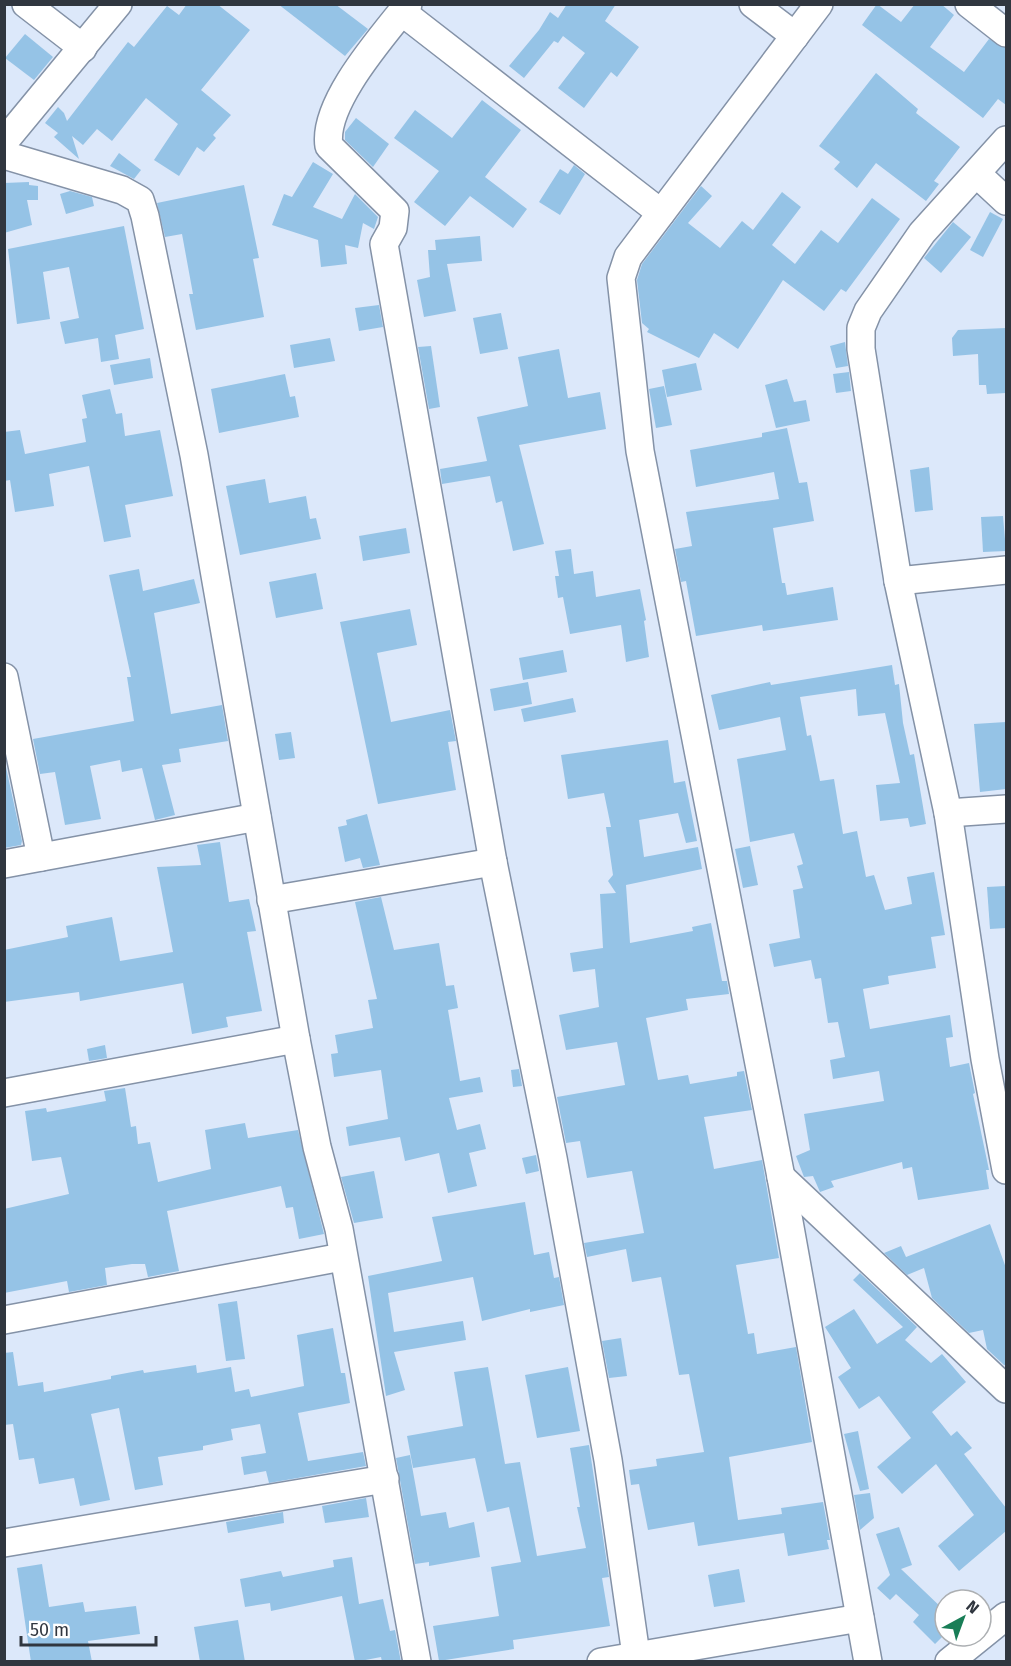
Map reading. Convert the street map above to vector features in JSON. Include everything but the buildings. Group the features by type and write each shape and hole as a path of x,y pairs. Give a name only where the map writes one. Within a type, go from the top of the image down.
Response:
{"street":[{"path":"26,4 83,48"},
{"path":"4,142 118,4"},
{"path":"753,4 795,36"},
{"path":"819,4 628,257 621,278 640,451 781,1177 868,1662"},
{"path":"969,4 1006,33"},
{"path":"636,1655 608,1460 493,862 384,244 393,228 395,211 329,146 328,129 344,92 405,8 661,213"},
{"path":"1006,140 922,233 868,311 861,328 861,349 898,581 948,813 996,1058 1006,1170"},
{"path":"4,155 122,190 140,200 145,216 194,455 296,1040 317,1147 339,1229 342,1257 385,1479 417,1662"},
{"path":"977,174 1006,201"},
{"path":"898,581 1006,570"},
{"path":"4,677 41,857"},
{"path":"948,813 1006,809"},
{"path":"4,864 257,817"},
{"path":"271,900 493,862"},
{"path":"4,1094 296,1040"},
{"path":"781,1177 1006,1389"},
{"path":"4,1320 342,1257"},
{"path":"4,1543 385,1479"},
{"path":"949,1662 1006,1616"},
{"path":"601,1662 860,1618"}]}
